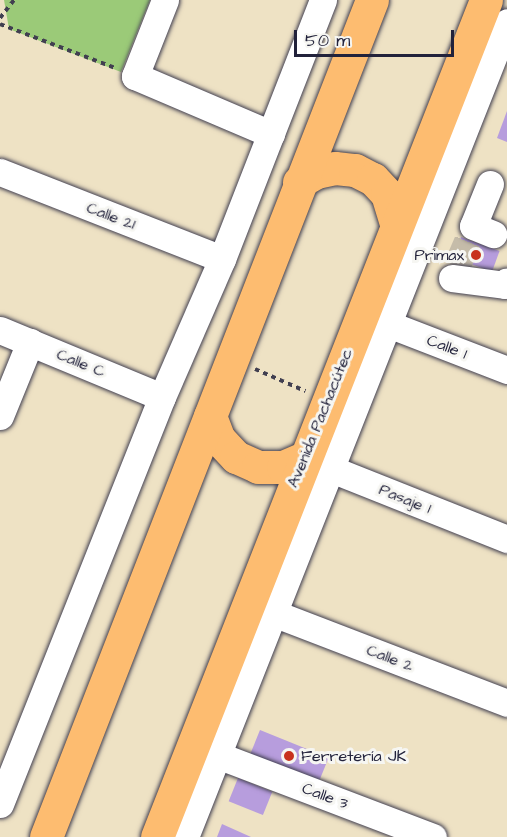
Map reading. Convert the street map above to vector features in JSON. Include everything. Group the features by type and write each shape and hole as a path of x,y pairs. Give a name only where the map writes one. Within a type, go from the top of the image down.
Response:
{"main road":[{"path":"46,837 299,182 372,0"},
{"name":"Avenida Pachacútec","path":"157,837 317,464 328,401 486,0"},
{"path":"299,182 315,172 335,168 355,170 373,179 387,194 396,224"},
{"path":"210,417 219,439 236,457 258,467 317,464"}],"street":[{"path":"165,0 135,76 271,134"},
{"path":"0,804 162,397 222,259 323,0"},
{"name":"Avenida Pachacútec","path":"185,837 273,614 317,464 388,324 507,22"},
{"path":"438,197 478,233 499,187 449,168"},
{"name":"Calle 21","path":"0,172 222,259"},
{"path":"406,278 454,272 505,285 507,281"},
{"name":"Calle 1","path":"388,324 507,370"},
{"name":"Calle C","path":"0,330 162,397"},
{"path":"0,416 30,342"},
{"name":"Pasaje 1","path":"317,464 507,539"},
{"name":"Calle 2","path":"273,614 507,703"},
{"name":"Calle 3","path":"217,755 433,837"}],"path":[{"path":"0,18 14,0"},
{"path":"0,24 135,76"},
{"path":"232,359 328,401"}],"green space":[{"path":"4,0 150,0 121,72 9,29"}],"building":[{"path":"507,111 507,142 497,138"},
{"name":"Primax","path":"461,237 500,251 492,272 453,258"},
{"name":"Ferretería JK","path":"260,730 329,758 319,782 250,754"},
{"path":"238,778 272,792 263,815 229,801"},
{"path":"222,824 251,837 217,837"}],"tunnel":[{"path":"457,266 468,240"}],"place":[{"name":"Primax","path":"476,255"},
{"name":"Ferretería JK","path":"289,756"}]}
